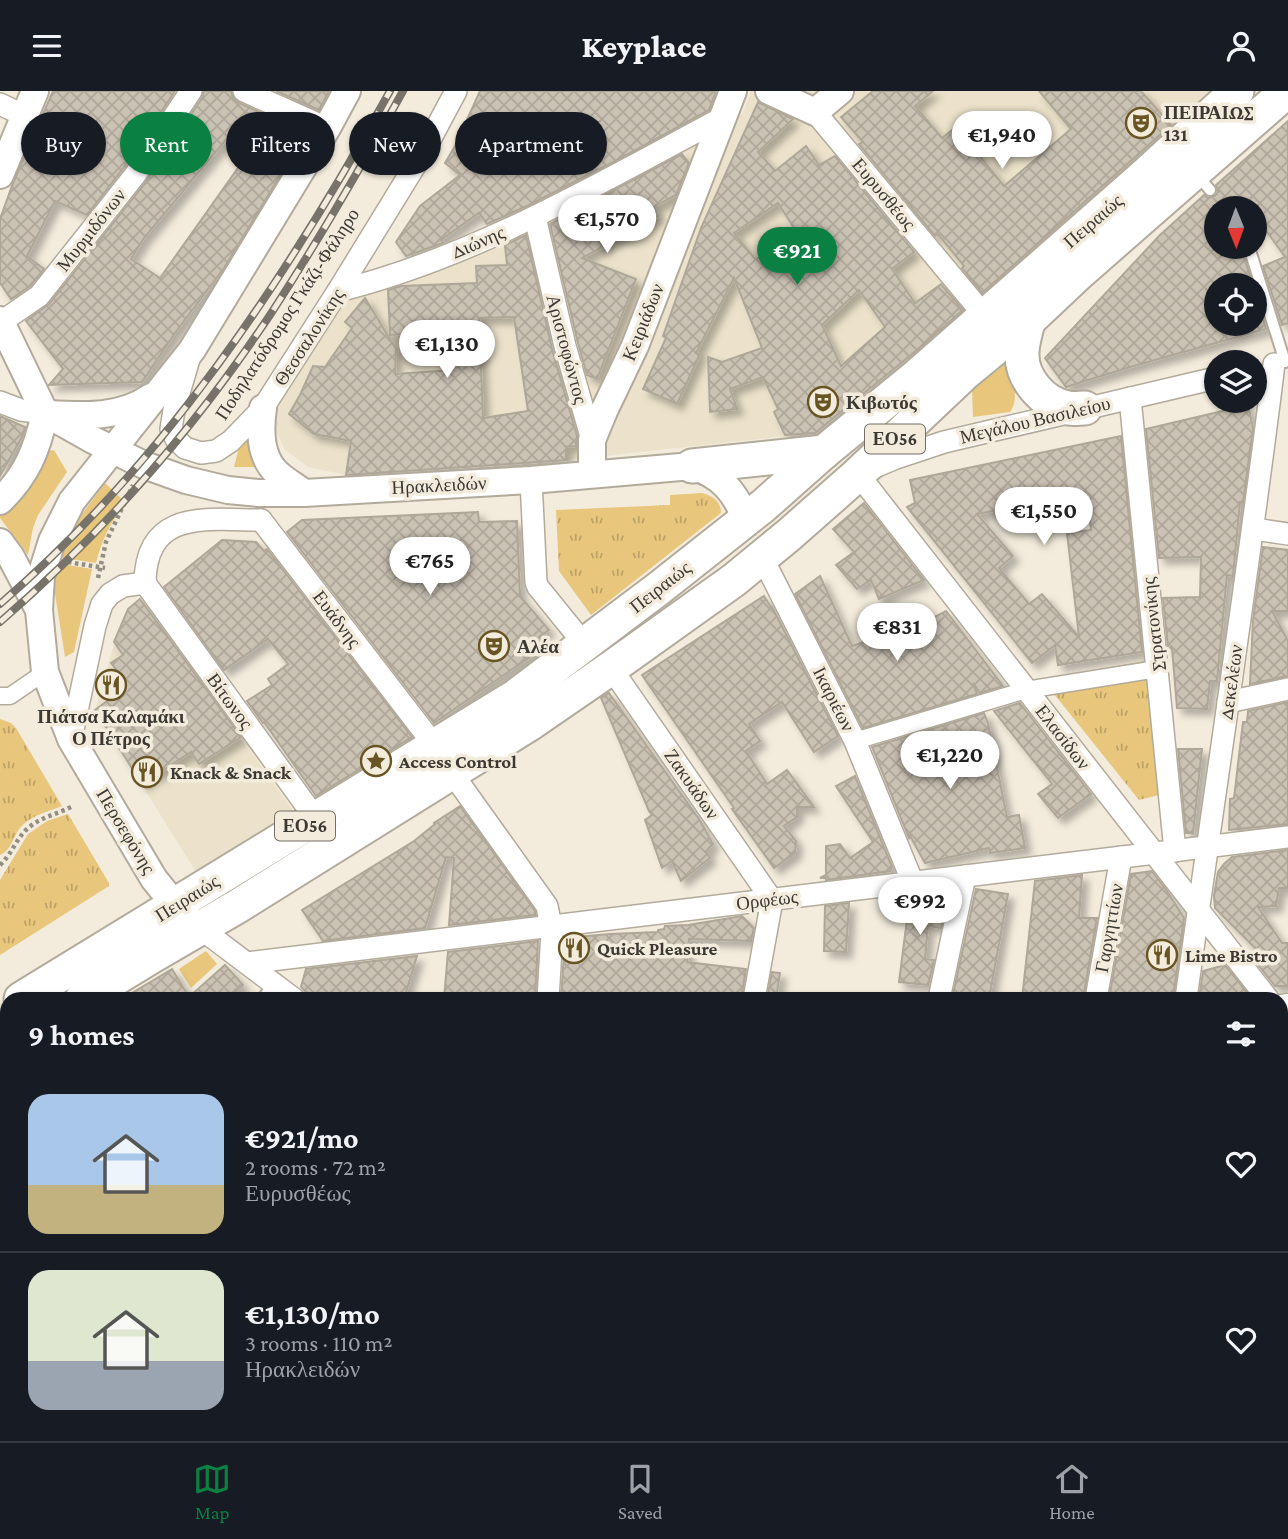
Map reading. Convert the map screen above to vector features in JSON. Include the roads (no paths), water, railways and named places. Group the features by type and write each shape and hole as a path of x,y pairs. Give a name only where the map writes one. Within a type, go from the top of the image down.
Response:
{"main road":[{"name":"Πειραιώς","path":"94,992 250,899 443,760 516,696 747,520 918,375 1237,91"},
{"name":"Πειραιώς","path":"32,992 316,819 531,723 734,580 858,474 965,373 1028,321 1079,273 1202,181 1287,91"},
{"path":"1028,321 1022,356 1027,376 1043,396 1055,403 1067,408 1085,408"},
{"path":"692,467 824,452"},
{"path":"734,580 745,556 749,535 747,520"}],"street":[{"path":"26,112 35,91"},
{"name":"Μυρμιδόνων","path":"1,321 39,296 135,175 191,91"},
{"path":"244,91 291,112"},
{"name":"Θεσσαλονίκης","path":"335,112 346,91"},
{"name":"Θεσσαλονίκης","path":"192,350 171,429 185,448 201,453 216,451 231,441 263,408 425,151 456,91"},
{"name":"Κειριάδων","path":"592,474 592,440 635,346 733,91"},
{"name":"Ευρυσθέως","path":"769,91 815,112 984,316"},
{"path":"815,112 841,91"},
{"path":"0,104 21,114"},
{"name":"Διώνης","path":"338,291 417,268 535,217 722,118"},
{"path":"0,175 21,123"},
{"name":"Θεσσαλονίκης","path":"40,610 41,576 52,541 72,501 192,350 298,175"},
{"name":"Αριστοφώντος","path":"535,217 565,346 592,440"},
{"path":"0,501 15,487 28,465 45,413 1,321"},
{"name":"Δεκελέων","path":"1187,992 1254,529 1275,364"},
{"name":"Μεγάλου Βασιλείου","path":"858,474 944,442 1204,381"},
{"path":"0,402 21,410 76,416 101,415 141,405 160,391"},
{"name":"Στρατονίκης","path":"1130,398 1157,669 1164,852"},
{"path":"71,739 102,604 110,594 123,586 145,583 146,565 156,540 174,526 194,520 261,520 295,493 274,471 265,453 260,434 263,408"},
{"name":"Ηρακλειδών","path":"45,413 112,450 169,475 228,490 258,493 531,479 692,467"},
{"path":"692,467 717,477 731,490 747,520"},
{"name":"Ελασίδων","path":"858,474 1026,690 1164,852 1198,910 1262,992"},
{"path":"531,479 536,582 585,645"},
{"name":"Ευάδνης","path":"261,520 443,760 544,900 551,926"},
{"path":"1254,529 1288,534"},
{"path":"4,555 40,610"},
{"name":"Ικαριέων","path":"762,557 855,741 913,883"},
{"name":"Βίτωνος","path":"145,583 316,819"},
{"name":"Περσεφόνης","path":"40,610 46,672 71,739 154,879 175,905 200,928 247,963 268,992"},
{"name":"Ζακυάδων","path":"611,668 772,900"},
{"path":"855,741 1026,690 1157,669"},
{"path":"0,696 10,696 46,672"},
{"path":"1228,702 1288,689"},
{"name":"Ορφέως","path":"247,963 1288,837"},
{"name":"Γαργηττίων","path":"1097,992 1121,857"},
{"path":"940,992 965,877"},
{"path":"755,992 772,900"},
{"path":"548,992 551,926"}],"lane":[{"path":"1252,259 1275,364"}],"railway":[{"path":"0,604 60,549 116,491 218,365 308,231 390,91"},
{"path":"0,622 111,516 210,399 287,288 403,91"}],"place":[{"name":"ΠΕΙΡΑΙΩΣ 131","path":"1141,123"},
{"name":"Κιβωτός","path":"823,402"},
{"name":"Αλέα","path":"494,646"},
{"name":"Πιάτσα Καλαμάκι Ο Πέτρος","path":"111,685"},
{"name":"Access Control","path":"376,761"},
{"name":"Knack & Snack","path":"147,772"},
{"name":"Quick Pleasure","path":"574,948"},
{"name":"Lime Bistro","path":"1162,955"}]}
